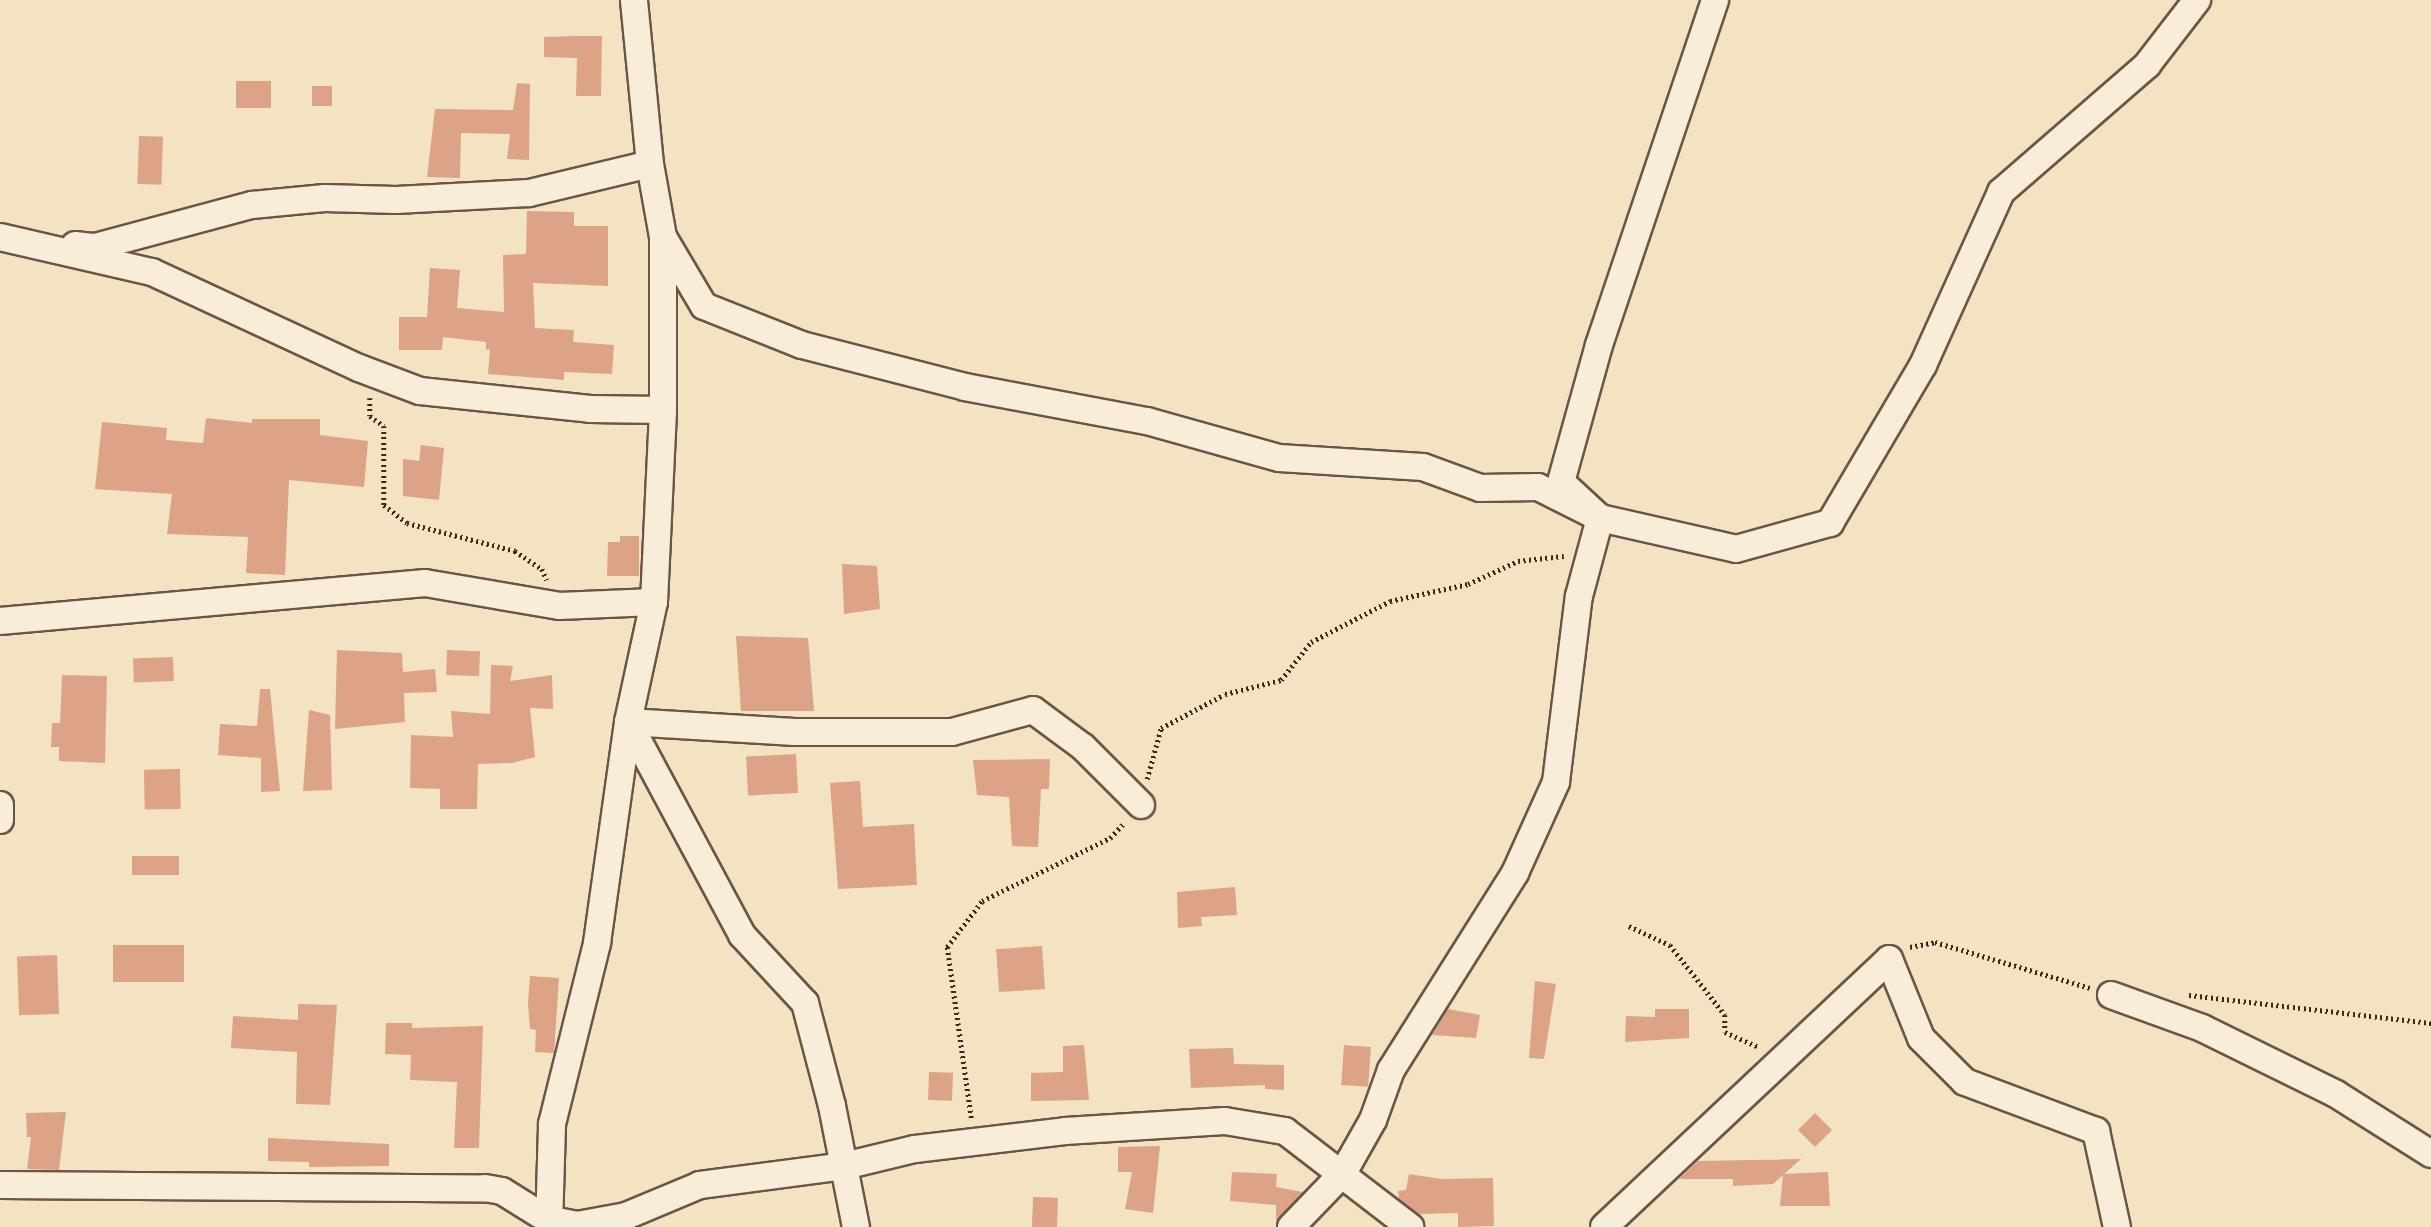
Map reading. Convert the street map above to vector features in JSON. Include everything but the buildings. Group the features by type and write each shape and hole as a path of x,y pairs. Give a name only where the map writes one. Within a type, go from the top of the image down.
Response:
{"street":[{"path":"548,1223 552,1124 597,943 628,722 654,602 663,410 663,237 650,164 634,0"},
{"path":"1601,518 1561,482 1599,345 1715,0"},
{"path":"663,237 704,306 802,345 965,387 1146,421 1279,458 1423,467 1480,488 1538,487 1601,518 1735,549 1830,523 1923,365 2001,192 2147,65 2197,0"},
{"path":"0,237 95,247 252,205 325,198 396,200 529,193 650,164"},
{"path":"0,237 152,272 359,368 420,391 590,409 663,410"},
{"path":"1291,1227 1343,1173 1373,1120 1391,1070 1515,873 1556,782 1579,596 1601,518"},
{"path":"0,621 425,583 559,606 654,602"},
{"path":"628,722 795,733 951,733 1033,710 1083,747 1140,805"},
{"path":"628,722 742,935 805,1003 856,1227"},
{"path":"0,805 0,820"},
{"path":"1604,1227 1889,959 1921,1038 1965,1082 2096,1131 2117,1227"},
{"path":"2111,995 2202,1028 2336,1094 2431,1154"},
{"path":"0,1185 485,1188 502,1191 548,1223 577,1225 626,1216 700,1185 844,1166 975,1139 1225,1121 1285,1131 1410,1227"}],"path":[{"path":"359,368 371,401 370,416 384,426 384,505 407,523 515,551 542,569 559,606"},
{"path":"975,1139 947,947 982,901 1110,838 1140,805 1161,728 1226,694 1281,680 1311,642 1390,601 1468,584 1518,561 1578,552"},
{"path":"1629,926 1670,945 1686,962 1725,1015 1725,1032 1765,1048"},
{"path":"1896,950 1935,942 2111,995"},
{"path":"2180,995 2431,1023"}]}
